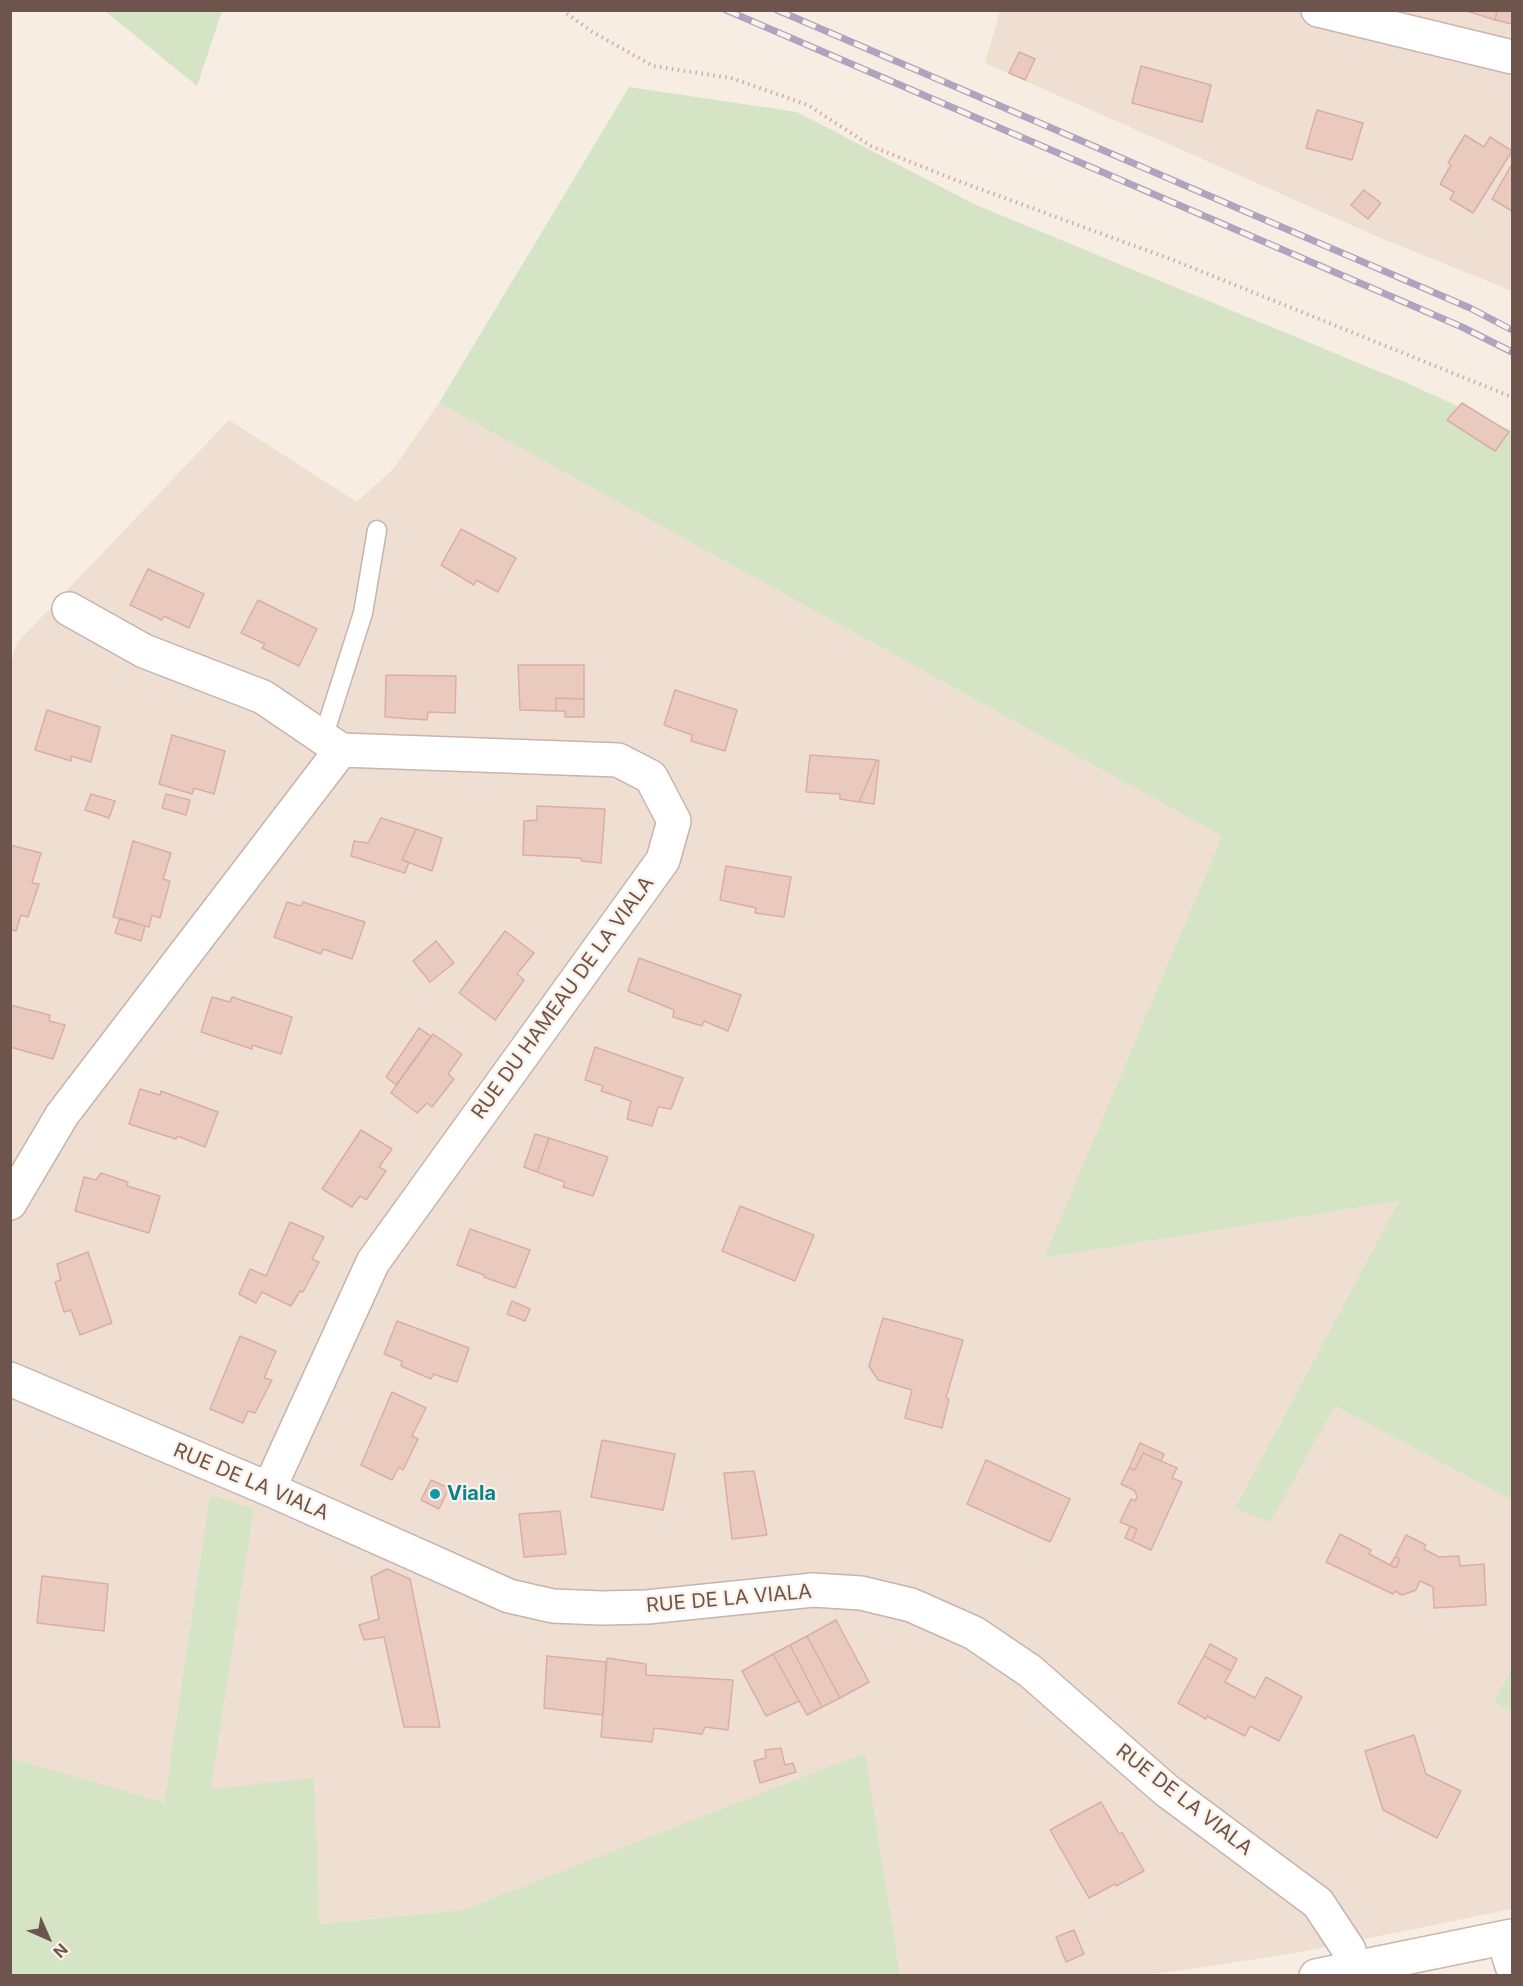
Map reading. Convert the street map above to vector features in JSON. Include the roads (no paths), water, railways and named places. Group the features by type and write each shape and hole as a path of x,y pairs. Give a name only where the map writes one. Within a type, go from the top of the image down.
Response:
{"street":[{"path":"1318,10 1512,57"},
{"path":"10,1203 62,1114 332,744 263,697 144,651 69,609"},
{"name":"RUE DU HAMEAU DE LA VIALA","path":"269,1490 373,1262 663,860 674,820 651,777 618,760 332,744"},
{"name":"RUE DE LA VIALA","path":"10,1379 509,1596 553,1606 602,1608 647,1607 813,1590 861,1593 912,1605 974,1633 1030,1671 1166,1790 1318,1903 1349,1950 1352,1969"},
{"path":"1316,1976 1509,1947"}],"lane":[{"path":"332,744 363,613 377,530"}],"railway":[{"path":"726,10 1462,327 1512,352"},
{"path":"777,10 1470,308 1512,330"}],"place":[{"name":"Viala","path":"435,1494"}]}
